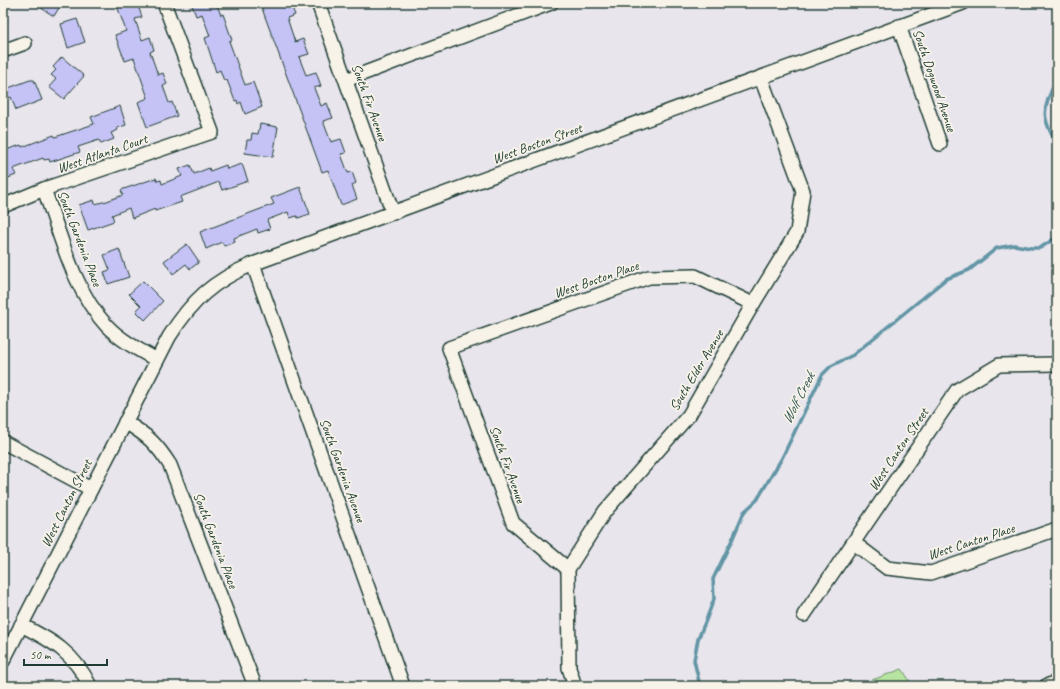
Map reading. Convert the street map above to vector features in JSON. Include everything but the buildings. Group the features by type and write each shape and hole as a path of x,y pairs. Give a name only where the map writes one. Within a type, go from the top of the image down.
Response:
{"street":[{"name":"West Atlanta Court","path":"3,206 44,190 212,132 164,3"},
{"name":"South Fir Avenue","path":"318,3 393,213"},
{"path":"346,80 551,3"},
{"name":"West Boston Street","path":"157,360 181,317 201,295 234,272 963,3"},
{"name":"South Dogwood Avenue","path":"899,26 940,144"},
{"path":"3,51 25,43"},
{"name":"South Elder Avenue","path":"568,569 605,511 689,415 753,304 797,232 803,191 761,78"},
{"name":"South Gardenia Place","path":"44,190 73,269 82,290 94,310 107,326 122,340 157,360"},
{"name":"South Gardenia Avenue","path":"253,264 403,686"},
{"name":"West Boston Place","path":"449,348 649,277 695,276 753,304"},
{"name":"South Fir Avenue","path":"449,348 513,523 568,569"},
{"name":"West Canton Street","path":"3,661 157,360"},
{"name":"West Canton Street","path":"804,615 957,390 999,365 1057,364"},
{"name":"South Gardenia Place","path":"125,422 151,439 160,449 170,465 255,686"},
{"path":"3,442 91,489"},
{"name":"West Canton Place","path":"854,543 887,568 932,573 1057,529"},
{"path":"568,569 568,668 575,686"},
{"path":"21,625 66,652 83,672 90,686"},
{"path":"1046,686 1057,682"}],"green space":[{"path":"902,669 913,686 856,686"}],"waterway":[{"name":"Wolf Creek","path":"1057,78 1045,111 1051,134 1057,144"},
{"name":"Wolf Creek","path":"700,686 694,660 698,639 714,599 713,579 744,512 757,500 782,458 822,375 831,366 853,355 946,279 969,270 997,248 1014,245 1040,248 1057,237"}]}
